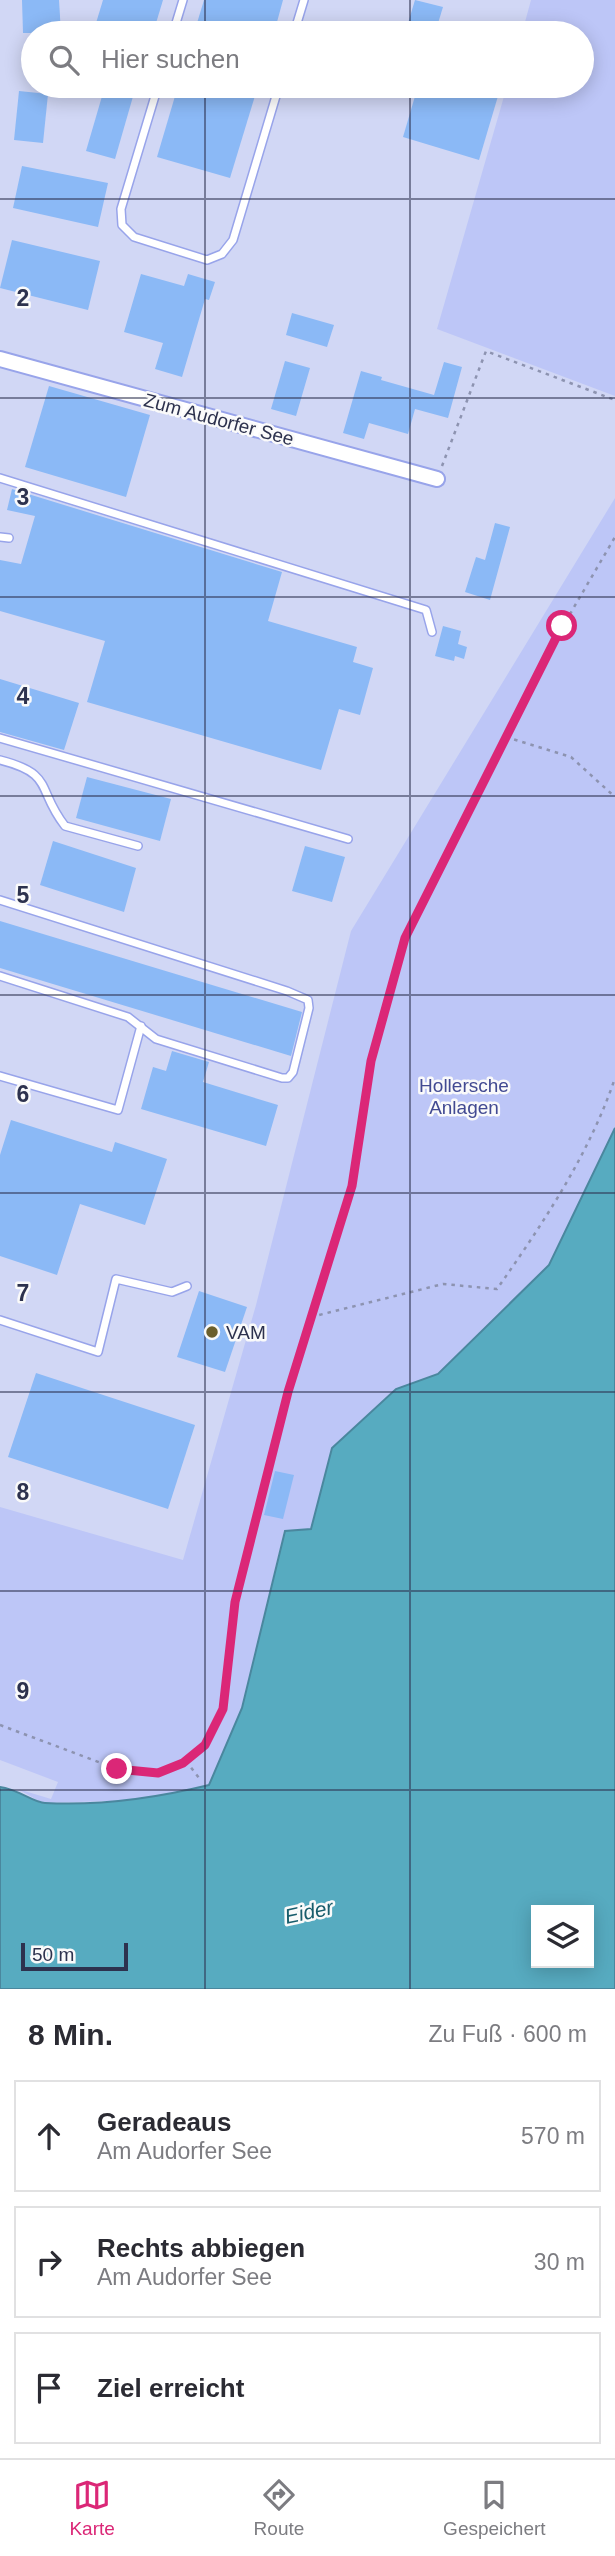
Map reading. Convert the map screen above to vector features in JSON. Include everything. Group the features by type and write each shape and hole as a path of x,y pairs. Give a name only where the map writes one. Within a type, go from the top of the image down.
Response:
{"street":[{"name":"Zum Audorfer See","path":"0,359 437,479"}],"lane":[{"path":"177,21 183,0"},
{"path":"298,21 304,0"},
{"path":"154,98 121,209 122,225 134,237 207,260 222,254 233,240 275,98"},
{"path":"0,478 426,610 432,632"},
{"path":"0,738 348,839"},
{"path":"0,760 26,767 36,774 65,826 138,846"},
{"path":"0,900 287,991 308,1000 309,1008 293,1072 288,1078 156,1038 128,1017 0,976"},
{"path":"0,1076 118,1110 141,1026"},
{"path":"0,1320 98,1352 116,1279 172,1292 187,1286"}],"path":[{"path":"437,479 486,351 615,400"},
{"path":"0,1725 117,1769 158,1773 186,1761 205,1745 223,1709 235,1602 288,1392 352,1186 371,1061 405,938 562,626 615,537"},
{"path":"506,737 571,757 615,797"},
{"path":"311,1317 443,1284 497,1289 534,1237 576,1162 615,1078"},
{"path":"186,1761 199,1778"}],"green space":[{"path":"531,0 615,0 615,396 437,329 504,98 594,98 594,21 525,21"},
{"name":"Hollersche Anlagen","path":"615,498 615,1128 609,1143 549,1265 438,1374 396,1389 332,1448 311,1529 284,1531 242,1708 209,1785 145,1800 42,1803 18,1789 51,1799 58,1782 0,1760 0,1507 183,1560 256,1305 351,931"}],"water":[{"name":"Eider","path":"615,1128 615,1989 0,1989 0,1787 41,1802 66,1804 128,1800 209,1785 242,1708 285,1531 311,1529 332,1448 396,1389 438,1374 549,1265"}],"building":[{"path":"22,0 59,0 60,21 23,21"},
{"path":"103,0 163,0 157,21 97,21"},
{"path":"204,0 283,0 277,21 198,21"},
{"path":"415,0 443,7 439,21 409,21"},
{"path":"19,91 21,98 48,98 43,143 14,140"},
{"path":"101,98 133,98 115,159 86,151"},
{"path":"174,98 254,98 230,178 157,157"},
{"path":"414,98 497,98 479,160 403,137"},
{"path":"22,166 108,183 98,227 13,208"},
{"path":"12,240 100,261 88,310 0,288"},
{"path":"141,274 184,286 188,274 215,282 209,300 205,299 182,377 155,369 163,343 124,332"},
{"path":"292,313 334,325 327,347 286,335"},
{"path":"285,361 310,368 296,416 271,409"},
{"path":"444,362 462,367 448,418 415,409 408,434 369,423 364,439 343,433 361,371 382,377 381,380 434,395"},
{"path":"49,386 150,415 126,497 25,467"},
{"path":"12,489 282,572 268,621 357,647 353,662 373,668 360,715 339,709 321,770 87,702 105,641 0,611 0,560 21,564 35,516 7,510"},
{"path":"495,523 510,527 490,600 465,592 476,557 485,560"},
{"path":"443,626 461,631 458,644 467,647 464,659 455,656 454,661 435,656"},
{"path":"0,679 79,703 64,750 0,732"},
{"path":"87,777 171,799 160,841 76,818"},
{"path":"53,841 136,868 124,912 40,885"},
{"path":"305,846 345,857 332,902 292,891"},
{"path":"0,921 302,1012 291,1056 0,968"},
{"path":"172,1051 209,1062 203,1082 278,1105 266,1146 141,1109 153,1067 166,1071"},
{"path":"11,1120 112,1152 115,1142 167,1159 145,1225 80,1204 57,1275 0,1256 0,1155"},
{"name":"VAM","path":"199,1291 247,1307 225,1372 177,1357"},
{"path":"36,1373 195,1425 168,1509 8,1457"},
{"path":"275,1471 294,1475 283,1519 264,1515"}],"place":[{"name":"VAM","path":"212,1332"}],"route":[{"path":"117,1769 158,1773 183,1763 205,1745 223,1709 235,1602 288,1392 352,1186 371,1061 405,938 562,626"}]}
